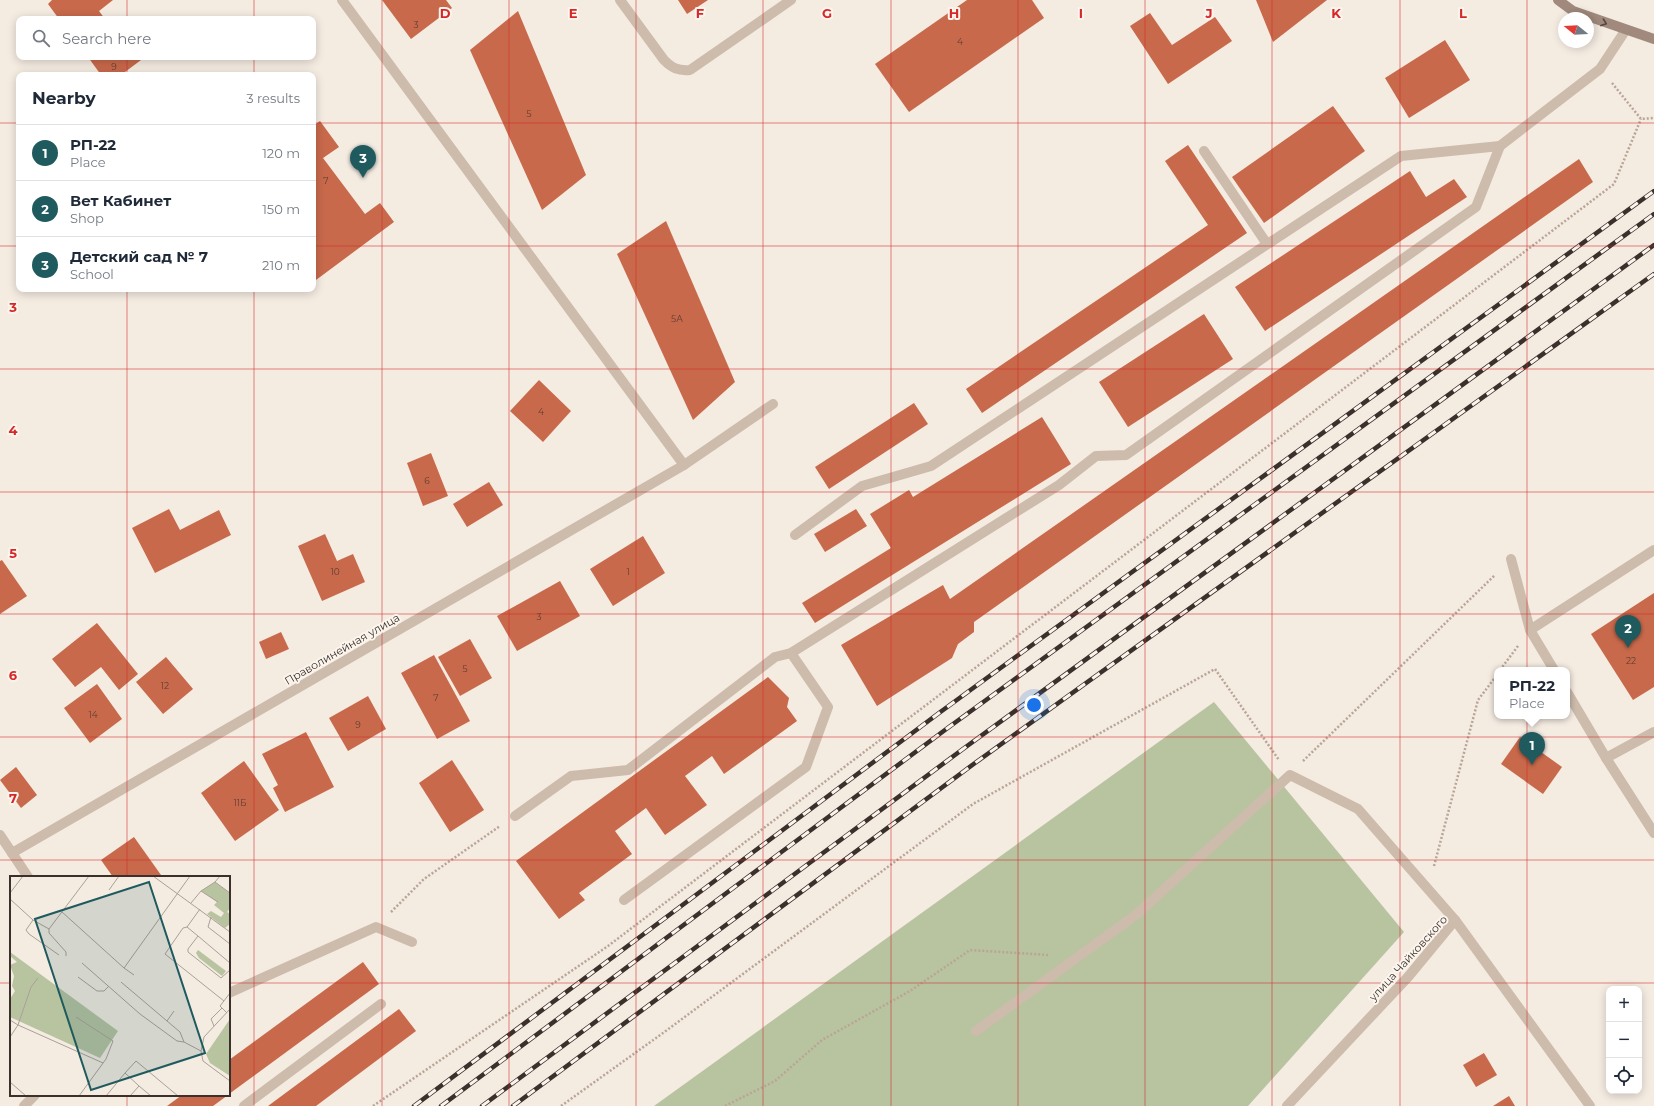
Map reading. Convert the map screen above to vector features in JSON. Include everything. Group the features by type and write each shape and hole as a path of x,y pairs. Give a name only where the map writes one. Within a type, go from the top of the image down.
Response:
{"main road":[{"path":"1558,0 1573,11 1625,31 1654,39"}],"street":[{"path":"342,0 684,466"},
{"path":"620,0 664,60 672,68 682,71 690,70 791,0"},
{"path":"515,816 571,776 628,770 775,657 791,653 1059,485 1096,456 1126,455 1476,207 1500,146 1600,70 1625,31"},
{"path":"795,535 862,486 931,466 1401,156 1500,146"},
{"path":"1204,151 1267,244"},
{"name":"Праволинейная улица","path":"12,853 684,466 773,404"},
{"path":"1530,630 1654,550"},
{"path":"1511,560 1530,630 1552,667"},
{"path":"624,900 806,767 828,707 791,653"},
{"path":"1570,697 1606,758 1654,833"},
{"path":"1606,758 1654,732"},
{"path":"976,1031 1137,914 1290,775 1358,808 1429,888 1455,920"},
{"path":"0,836 27,876"},
{"name":"улица Чайковского","path":"1287,1106 1408,977 1455,920 1590,1106"},
{"path":"230,993 376,927 412,942"},
{"path":"244,1106 381,1004"},
{"path":"24,1106 34,1096"}],"path":[{"path":"1600,70 1641,119"},
{"path":"1641,119 1654,118"},
{"path":"373,1106 608,946 1614,184 1641,119"},
{"path":"561,1106 663,1033 973,804 1215,669 1290,775 1511,560"},
{"path":"1502,667 1530,630"},
{"path":"1429,888 1478,700 1494,679"},
{"path":"376,927 424,879 515,816"},
{"path":"725,1106 775,1082 822,1040 910,991 970,950 1078,957"}],"green space":[{"path":"1214,702 1404,932 1248,1106 654,1106"}],"building":[{"path":"52,0 113,0 99,11 103,16 57,16 48,4"},
{"path":"382,0 446,0 452,8 411,39"},
{"path":"678,0 708,0 687,14"},
{"path":"967,0 1032,0 1044,18 909,112 875,64"},
{"path":"1256,0 1327,0 1273,42"},
{"path":"518,11 586,175 542,210 470,50"},
{"path":"1150,13 1172,45 1215,17 1232,41 1168,84 1130,26"},
{"path":"1445,40 1470,80 1409,118 1385,78"},
{"path":"90,60 141,60 125,72 99,72"},
{"path":"1333,106 1365,151 1264,223 1232,177"},
{"path":"320,121 339,147 323,158 365,214 380,203 394,222 316,280 316,124"},
{"path":"1188,145 1247,233 982,413 966,389 1208,225 1165,161"},
{"path":"1579,159 1593,182 974,622 974,632 958,644 952,658 877,706 841,645 943,585 950,599"},
{"path":"1410,171 1426,197 1454,179 1467,197 1265,331 1235,287"},
{"path":"666,221 735,382 693,420 617,254"},
{"path":"1204,314 1233,359 1128,427 1099,382"},
{"path":"539,380 571,411 543,442 510,411"},
{"path":"914,403 928,424 829,489 815,467"},
{"path":"1042,417 1071,464 815,623 802,603 891,548 870,514 909,490 913,497"},
{"path":"431,453 448,496 423,506 407,463"},
{"path":"489,482 503,505 467,527 453,504"},
{"path":"169,509 180,530 219,510 231,535 155,573 132,528"},
{"path":"856,509 867,526 825,552 814,534"},
{"path":"325,534 337,561 353,554 365,582 322,601 298,546"},
{"path":"643,536 665,573 613,606 590,569"},
{"path":"2,560 27,596 0,614 0,561"},
{"path":"560,581 580,616 517,651 497,616"},
{"path":"1654,593 1654,687 1633,700 1591,634"},
{"path":"97,623 138,674 119,690 101,667 75,687 52,659"},
{"path":"281,632 289,649 266,659 259,642"},
{"path":"470,639 492,678 460,696 438,657"},
{"path":"434,655 470,721 437,739 401,673"},
{"path":"166,657 193,689 163,714 136,682"},
{"path":"768,677 789,698 787,707 797,721 724,774 712,756 685,776 707,805 665,835 646,808 615,831 632,854 579,893 585,900 559,919 516,861"},
{"path":"97,684 122,719 90,743 64,708"},
{"path":"368,696 386,729 348,751 329,718"},
{"path":"306,732 334,787 285,812 273,788 278,785 262,754"},
{"path":"1520,737 1562,767 1543,794 1501,764"},
{"path":"452,760 484,810 450,832 419,783"},
{"path":"244,761 279,810 235,841 201,793"},
{"path":"16,767 37,795 21,808 0,780"},
{"path":"134,837 161,875 112,876 101,860"},
{"path":"363,962 379,984 230,1093 230,1059"},
{"path":"399,1009 416,1031 316,1106 268,1106"},
{"path":"1484,1053 1497,1075 1476,1087 1463,1065"},
{"path":"181,1096 227,1096 213,1106 167,1106"},
{"path":"1509,1096 1515,1106 1493,1106"}],"railway":[{"path":"414,1106 939,713 1654,191"},
{"path":"441,1106 949,727 1654,214"},
{"path":"482,1106 963,749 1654,245"},
{"path":"513,1106 975,763 1654,274"}],"place":[{"name":"Детский сад № 7","path":"363,178"},
{"name":"Вет Кабинет","path":"1628,648"},
{"name":"РП-22","path":"1532,765"}]}
